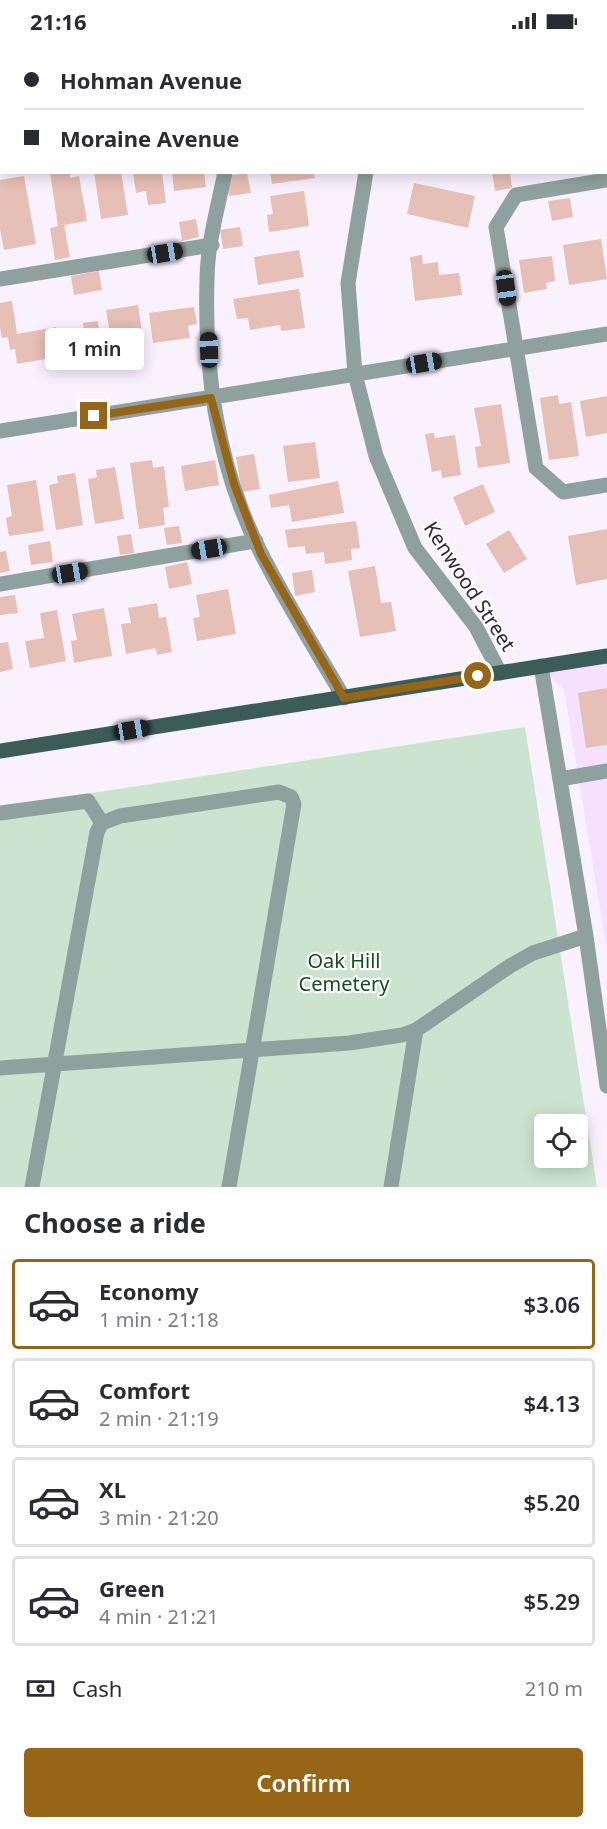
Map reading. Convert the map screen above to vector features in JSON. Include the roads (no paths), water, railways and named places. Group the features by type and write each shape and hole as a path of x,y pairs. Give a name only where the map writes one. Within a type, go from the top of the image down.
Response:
{"main road":[{"path":"0,751 607,656"}],"street":[{"path":"225,174 207,279 211,398 234,484 256,541 344,698"},
{"name":"Kenwood Street","path":"366,174 348,283 355,374 376,456 416,548 476,627 500,673"},
{"path":"607,180 516,195 496,227 536,468 563,492 607,485"},
{"path":"0,279 212,245"},
{"path":"0,431 607,334"},
{"path":"0,584 256,541"},
{"path":"541,666 586,936 600,991 607,1086"},
{"path":"560,779 607,771"},
{"path":"32,1187 97,832 102,823 120,816 279,792 291,798 294,804 229,1187"},
{"path":"0,813 88,801 102,823"},
{"path":"0,1068 349,1043 402,1035 416,1030 510,966 533,954 586,936"},
{"path":"391,1187 416,1030"}],"park label":[{"name":"Oak Hill Cemetery","path":"344,972"}]}
